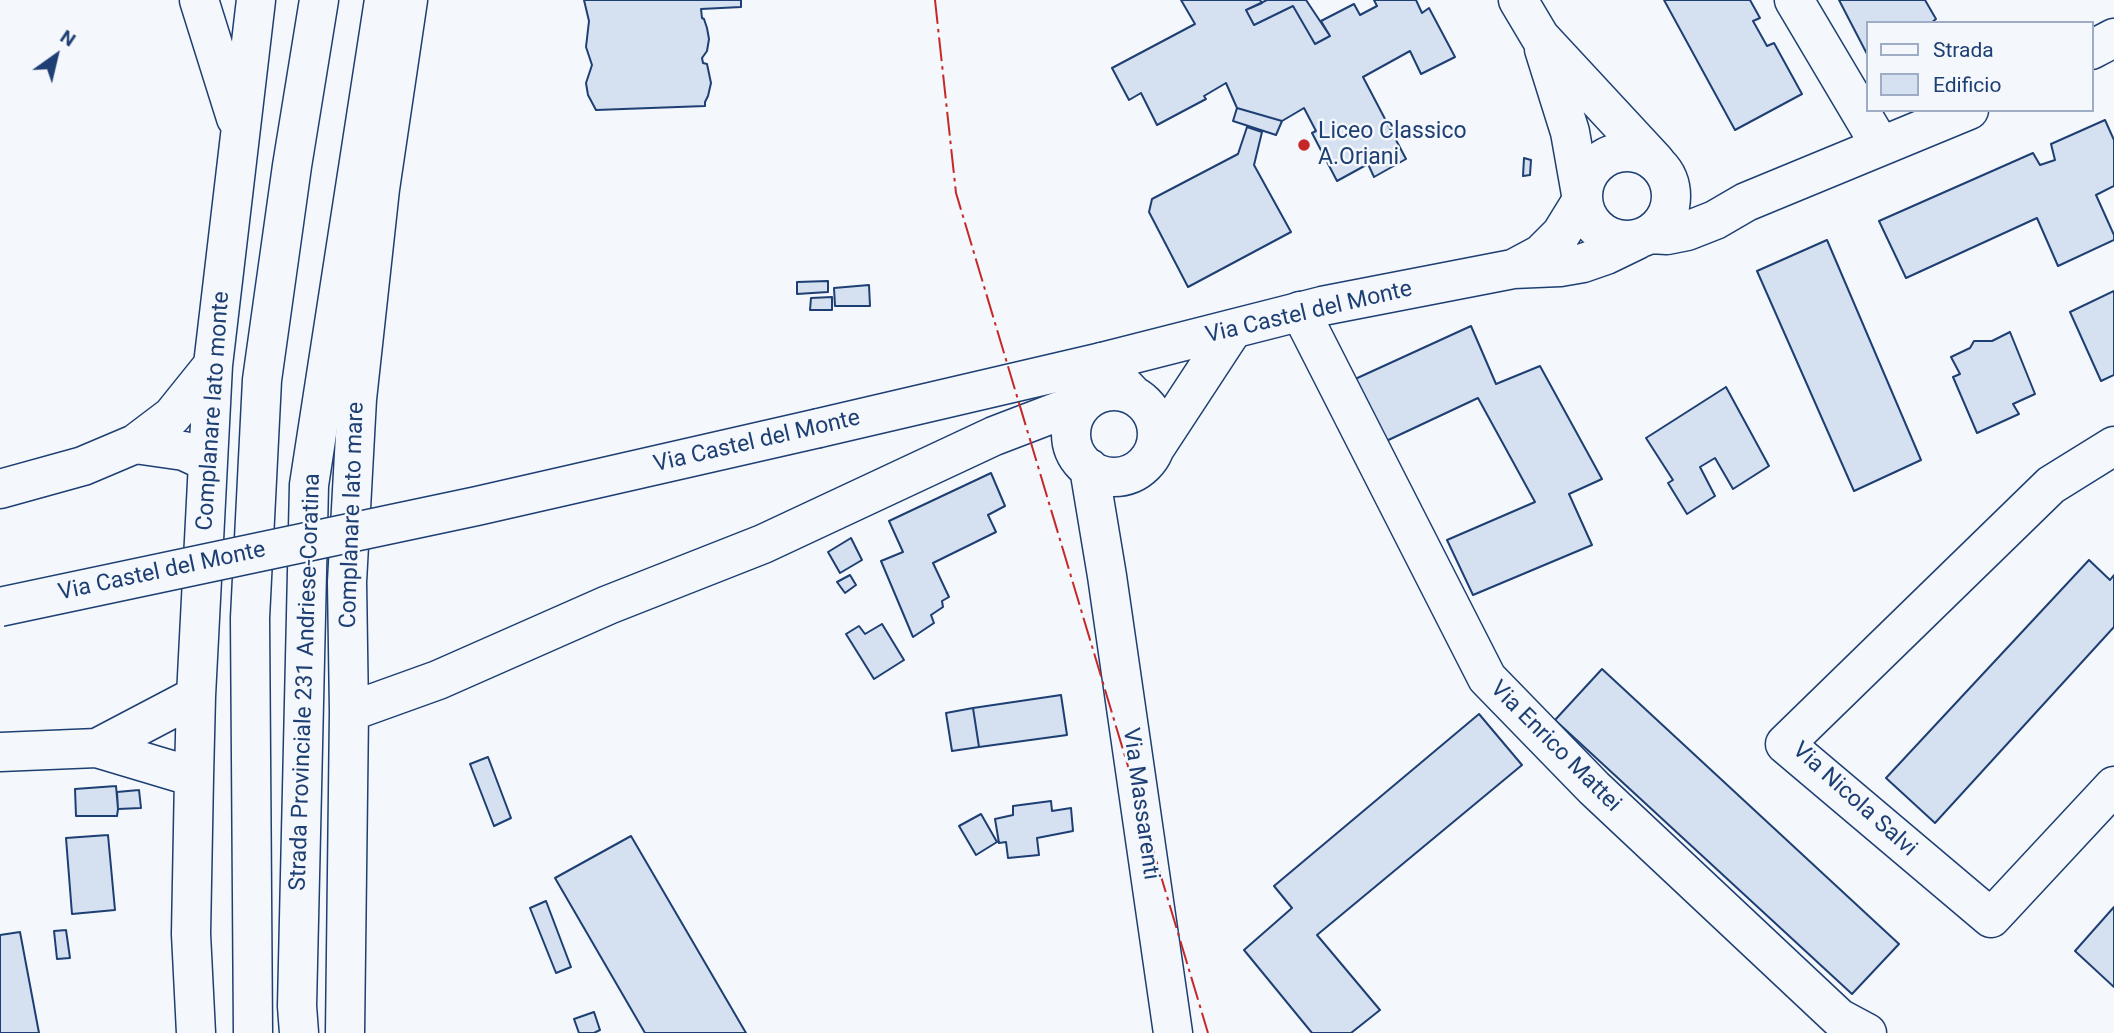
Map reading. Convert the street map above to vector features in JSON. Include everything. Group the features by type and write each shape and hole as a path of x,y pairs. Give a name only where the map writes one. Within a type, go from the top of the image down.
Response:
{"main road":[{"path":"199,0 241,134"},
{"name":"Complanare lato monte","path":"197,1033 191,934 194,777 213,365 256,0"},
{"name":"Strada Provinciale 231 Andriese-Coratina","path":"253,1033 250,618 262,380 319,0"},
{"name":"Strada Provinciale 231 Andriese-Coratina","path":"299,1033 297,1006 309,485 384,0"},
{"name":"Complanare lato mare","path":"345,1033 349,712 347,582 357,399 380,189 408,0"},
{"path":"1518,0 1540,37 1661,169"},
{"path":"1794,0 1880,145"},
{"path":"1540,37 1570,132 1582,200"},
{"path":"2093,49 2114,38"},
{"name":"Via Castel del Monte","path":"1746,202 1722,202 1698,193 1642,154 1628,152 1614,153 1601,160 1590,171 1582,200 1586,215 1607,236 1622,240 1667,235 1714,219 1746,202 1964,112"},
{"name":"Via Castel del Monte","path":"0,607 477,506 1102,362 1300,311 1513,269 1583,263 1644,237 1661,225 1669,213 1671,199 1670,185 1661,169"},
{"name":"Via Castel del Monte","path":"1513,269 1541,254 1562,234 1582,200"},
{"name":"Via Enrico Mattei","path":"1300,311 1487,678 1594,788 1829,1009 1839,1018 1867,1033"},
{"path":"1107,576 1112,541 1121,513 1149,457 1157,435 1156,423 1144,402 1133,395 1102,362 1088,400 1073,421 1071,433 1073,447 1088,468 1116,477 1130,474 1149,457 1233,329"},
{"path":"0,489 83,466 135,444 172,416 213,365"},
{"path":"349,712 438,680 607,605 763,544 994,436 1099,394 1110,391 1133,395"},
{"path":"135,444 184,451 208,462"},
{"name":"Via Nicola Salvi","path":"2114,446 2051,485 1785,744 1990,918 2114,786"},
{"path":"1088,468 1107,576"},
{"name":"Via Massarenti","path":"1107,576 1174,1033"},
{"path":"97,748 197,696"},
{"path":"0,752 97,748 194,777"}],"building":[{"path":"584,0 741,0 741,7 701,9 709,39 707,51 702,58 703,63 707,64 711,83 705,106 596,110 588,95 586,83 592,65 586,47 589,21"},
{"path":"1181,0 1260,0 1262,3 1246,10 1254,25 1293,6 1315,44 1330,36 1321,21 1354,4 1360,15 1377,6 1374,0 1416,0 1422,13 1429,8 1455,57 1421,74 1410,51 1363,77 1406,159 1374,177 1368,164 1337,181 1312,133 1316,131 1304,108 1282,121 1237,108 1226,83 1204,96 1206,99 1157,125 1141,93 1129,100 1112,68 1195,24"},
{"path":"1267,0 1306,0 1330,36 1315,44 1293,6 1254,25 1246,10"},
{"path":"1664,0 1750,0 1760,18 1753,21 1767,46 1774,43 1802,94 1735,130"},
{"path":"1839,0 1925,0 1936,19 1934,21 1866,21 1866,52"},
{"path":"1237,108 1282,121 1276,135 1233,121"},
{"path":"2105,120 2114,140 2114,186 2096,195 2114,240 2058,266 2037,218 1906,278 1879,221 2033,153 2040,165 2055,160 2051,144"},
{"path":"1247,127 1262,132 1254,165 1291,232 1188,287 1149,212 1152,199 1238,154"},
{"path":"1524,158 1531,160 1530,175 1523,176"},
{"path":"1827,240 1921,460 1854,491 1757,271"},
{"path":"828,281 828,292 797,294 797,282"},
{"path":"869,285 870,306 835,306 834,288"},
{"path":"2114,291 2114,375 2101,381 2070,312"},
{"path":"832,297 832,310 810,310 811,298"},
{"path":"1471,326 1496,384 1540,366 1602,479 1569,494 1592,545 1473,595 1447,540 1535,502 1478,398 1382,443 1353,380"},
{"path":"2010,332 2035,394 2013,404 2019,414 1977,433 1953,377 1960,374 1951,357 1970,348 1974,341 1992,341"},
{"path":"1726,387 1769,466 1733,489 1715,458 1700,467 1715,496 1687,514 1668,483 1673,480 1646,438"},
{"path":"991,473 1005,506 988,515 996,532 933,563 949,597 942,601 943,607 931,615 934,623 913,637 881,561 903,552 889,521"},
{"path":"851,538 862,560 840,573 828,552"},
{"path":"2089,560 2110,580 2114,575 2114,627 1935,823 1886,778"},
{"path":"850,575 856,585 845,593 837,582"},
{"path":"882,624 904,660 874,679 846,634 859,626 865,634"},
{"path":"1602,669 1899,944 1852,994 1555,720"},
{"path":"1061,695 1067,735 979,747 973,708"},
{"path":"973,708 979,747 952,751 946,713"},
{"path":"1479,714 1522,765 1317,935 1380,1010 1351,1033 1312,1033 1244,950 1292,908 1274,886"},
{"path":"488,757 511,818 494,826 470,764"},
{"path":"116,786 117,816 76,816 75,789"},
{"path":"139,790 141,808 118,809 117,792"},
{"path":"1051,801 1052,811 1071,808 1073,831 1037,838 1039,855 1008,858 1006,842 999,843 995,819 1013,815 1013,806"},
{"path":"981,814 997,842 976,855 959,826"},
{"path":"108,835 115,910 72,914 66,838"},
{"path":"631,836 746,1033 645,1033 555,878"},
{"path":"546,901 571,967 556,973 530,908"},
{"path":"2114,907 2114,987 2075,951"},
{"path":"66,930 70,958 57,959 54,931"},
{"path":"20,932 39,1033 0,1033 0,935"},
{"path":"594,1012 600,1030 594,1033 579,1033 574,1019"}],"power":[{"path":"935,0 956,193 1208,1033"}],"place":[{"name":"Liceo Classico A.Oriani","path":"1304,145"}]}
